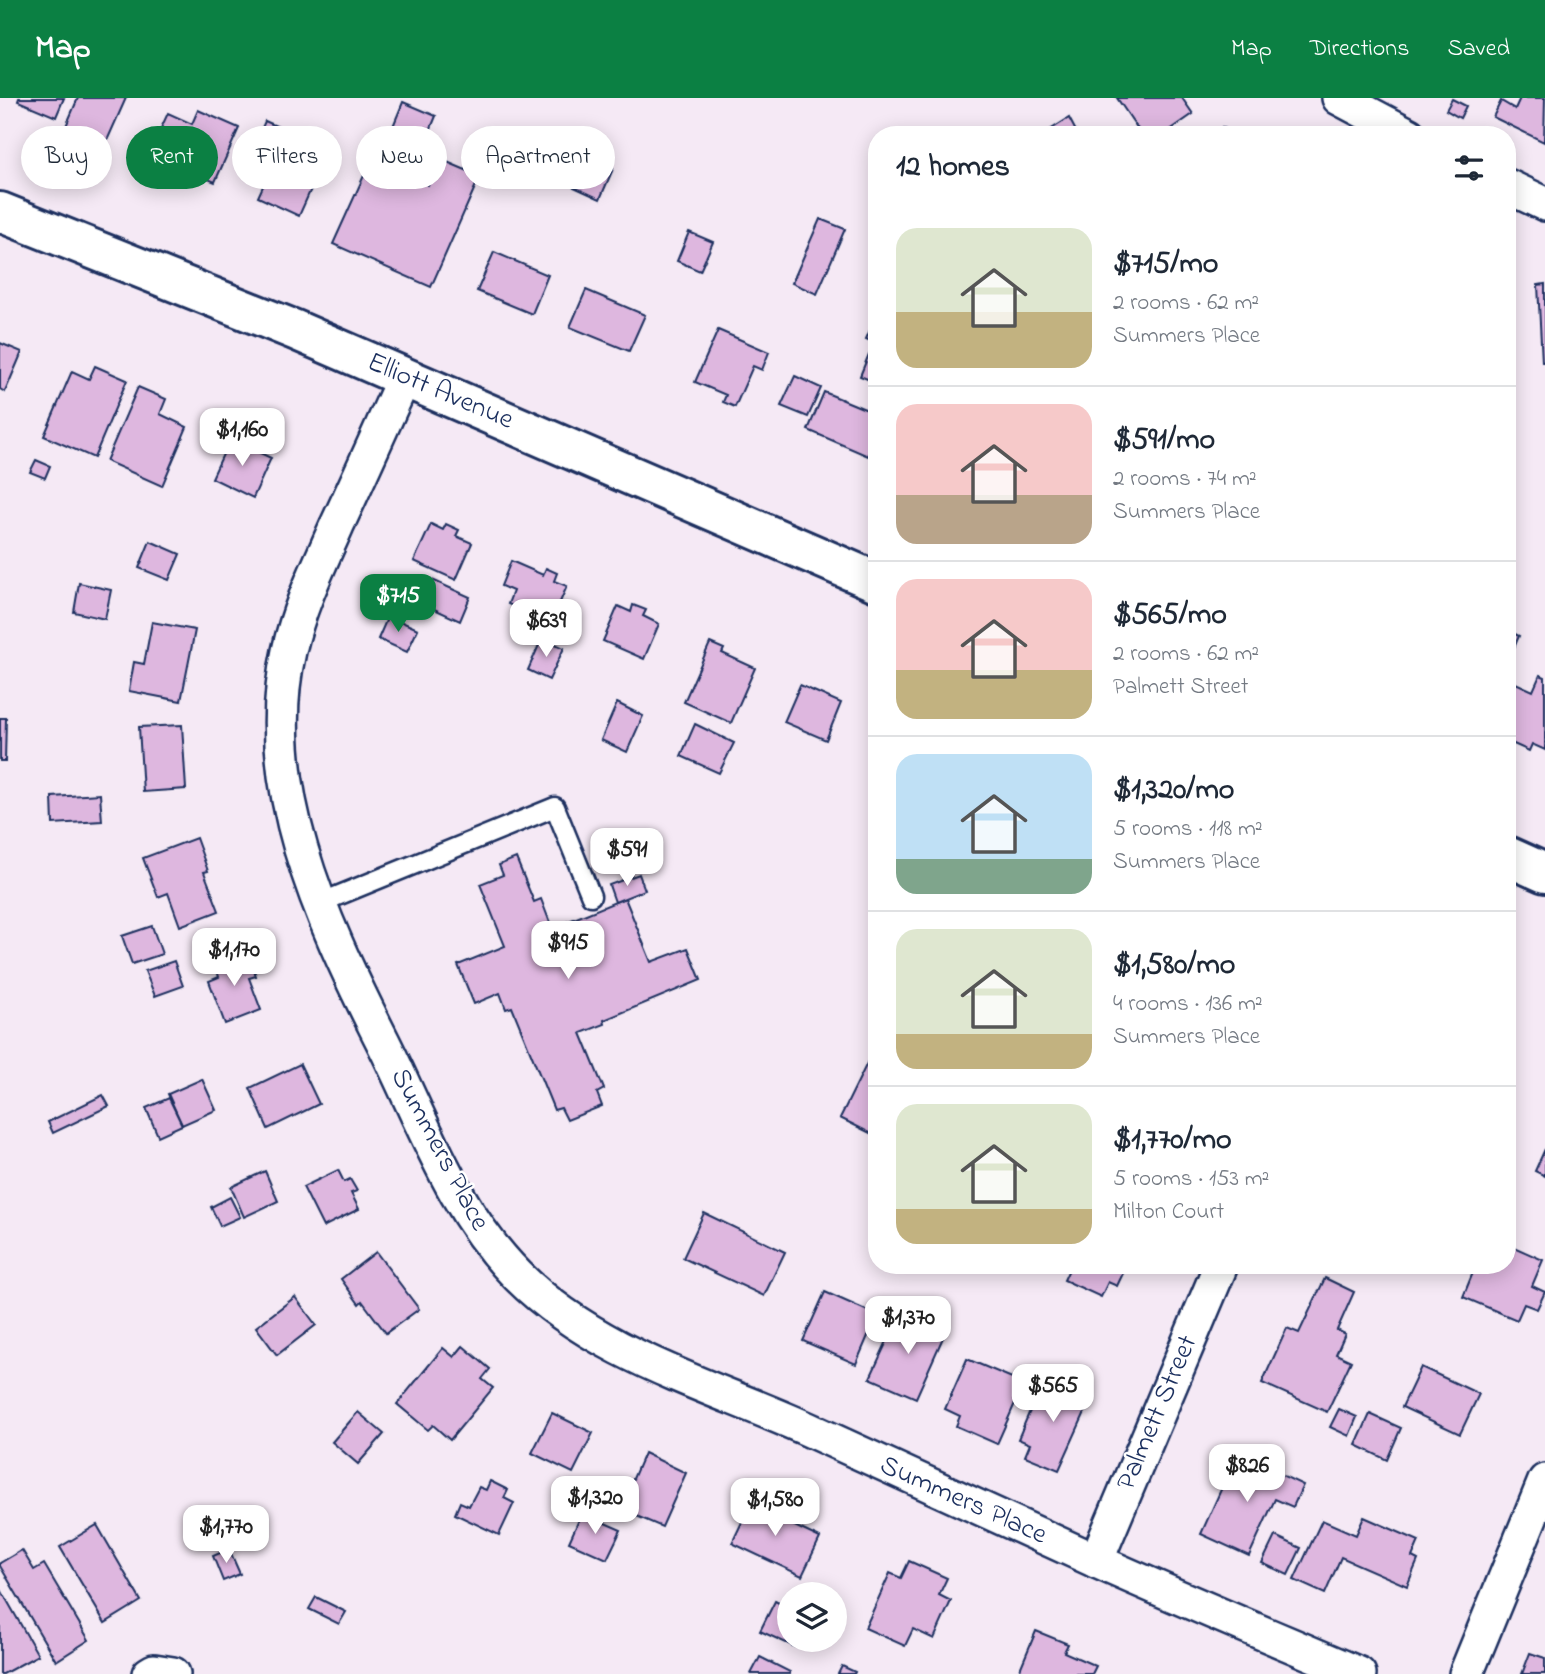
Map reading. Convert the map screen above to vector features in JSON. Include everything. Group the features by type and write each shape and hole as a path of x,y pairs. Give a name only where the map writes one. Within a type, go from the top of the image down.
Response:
{"street":[{"path":"1339,98 1392,126"},
{"path":"1516,190 1545,204"},
{"name":"Elliott Avenue","path":"0,212 405,376 868,578"},
{"name":"Summers Place","path":"405,376 303,600 289,652 282,695 281,737 285,780 296,829 320,903 358,993 457,1197 489,1244 519,1277 553,1307 600,1339 812,1431 1096,1561 1359,1674"},
{"path":"1516,860 1545,873"},
{"name":"Palmett Street","path":"1096,1561 1217,1274"},
{"path":"1466,1674 1541,1502"},
{"path":"149,1674 154,1671 173,1674"}],"lane":[{"path":"320,903 555,807 592,896"}],"building":[{"path":"19,98 64,98 56,117 18,101"},
{"path":"78,98 126,98 112,130 112,126 66,126"},
{"path":"1117,98 1182,98 1193,114 1176,126 1136,126"},
{"path":"1520,98 1545,98 1544,142 1493,117 1501,101 1515,109"},
{"path":"1452,99 1466,106 1460,118 1446,110"},
{"path":"403,102 436,116 432,126 393,126"},
{"path":"198,110 234,126 232,126 232,144 218,175 218,126 162,126 168,113 192,124"},
{"path":"1069,118 1073,126 1056,126"},
{"path":"265,121 276,126 263,126"},
{"path":"447,162 461,168 461,189 474,189 431,287 333,244 358,189 447,189"},
{"path":"262,189 311,189 299,216 258,197"},
{"path":"578,189 604,189 600,199"},
{"path":"820,219 845,229 817,294 792,283"},
{"path":"689,232 713,242 700,271 677,261"},
{"path":"494,252 548,275 532,314 477,291"},
{"path":"1545,284 1545,362 1542,362 1538,285"},
{"path":"586,290 645,315 629,351 570,327"},
{"path":"718,330 769,352 762,370 753,366 735,407 723,402 726,395 695,382"},
{"path":"0,343 22,352 5,392 0,389"},
{"path":"868,356 868,379 860,376"},
{"path":"95,366 127,380 94,458 44,436 72,371 89,379"},
{"path":"795,376 821,388 808,417 781,406"},
{"path":"138,387 166,399 160,414 187,427 162,486 106,461"},
{"path":"824,392 868,410 868,456 808,430"},
{"path":"230,439 271,458 253,498 212,478"},
{"path":"36,460 50,466 45,478 30,472"},
{"path":"431,524 443,530 446,524 459,530 456,536 472,543 456,580 414,561"},
{"path":"150,541 180,554 169,580 139,568"},
{"path":"511,561 543,575 546,568 557,573 554,581 567,586 551,623 508,604 513,591 501,586"},
{"path":"430,579 470,597 460,621 419,602"},
{"path":"79,583 111,590 105,619 74,612"},
{"path":"633,605 646,610 643,616 659,624 644,659 603,641 618,606 631,612"},
{"path":"388,616 418,629 407,652 378,639"},
{"path":"152,622 195,630 181,701 129,691 134,662 144,664"},
{"path":"542,638 564,648 549,680 528,670"},
{"path":"710,643 724,649 722,653 755,668 731,723 684,702"},
{"path":"1540,675 1545,677 1545,750 1532,744 1529,751 1516,745 1516,683 1533,691"},
{"path":"800,685 841,703 826,740 784,722"},
{"path":"617,703 643,716 627,752 601,740"},
{"path":"0,718 6,718 5,761 0,761"},
{"path":"695,724 734,743 719,773 681,756"},
{"path":"182,725 186,789 143,792 139,727"},
{"path":"100,794 102,821 53,824 52,797"},
{"path":"196,838 208,871 204,872 219,911 180,926 168,893 158,897 143,858"},
{"path":"516,858 534,902 541,899 552,928 625,898 651,962 688,948 701,980 604,1020 605,1024 581,1033 604,1089 597,1093 602,1106 567,1120 561,1108 554,1110 512,1007 506,1009 500,993 474,1004 458,965 505,946 480,884 503,875 499,865"},
{"path":"639,874 645,890 615,902 609,885"},
{"path":"152,926 162,954 132,964 122,936"},
{"path":"238,950 245,969 253,967 256,976 249,978 261,1010 225,1024 209,981 219,977 213,959"},
{"path":"174,961 183,986 155,996 145,971"},
{"path":"868,1061 868,1132 840,1118"},
{"path":"300,1064 319,1104 268,1129 250,1088"},
{"path":"202,1079 216,1110 182,1125 168,1094"},
{"path":"103,1095 109,1106 53,1133 48,1122"},
{"path":"169,1098 182,1125 158,1136 146,1108"},
{"path":"1545,1149 1545,1176 1535,1171"},
{"path":"338,1170 344,1182 350,1179 357,1191 351,1193 359,1209 323,1227 303,1187"},
{"path":"265,1171 278,1201 244,1217 231,1187"},
{"path":"230,1197 240,1217 220,1226 211,1207"},
{"path":"704,1213 785,1252 764,1296 683,1258"},
{"path":"1516,1248 1543,1260 1532,1286 1545,1292 1537,1309 1524,1304 1517,1320 1463,1297 1472,1274 1516,1274"},
{"path":"376,1252 419,1309 386,1333 362,1301 359,1304 341,1279"},
{"path":"1067,1274 1123,1274 1117,1286 1108,1282 1101,1297 1064,1280"},
{"path":"1325,1278 1354,1292 1337,1330 1345,1334 1336,1354 1351,1361 1327,1412 1262,1383 1287,1328 1299,1333"},
{"path":"825,1292 877,1315 856,1364 803,1341"},
{"path":"295,1297 316,1325 277,1355 256,1327"},
{"path":"900,1313 945,1333 916,1398 870,1378"},
{"path":"463,1346 490,1369 482,1379 493,1388 450,1440 433,1425 428,1430 397,1404 443,1348 454,1357"},
{"path":"967,1359 1024,1383 997,1444 956,1426 960,1416 945,1409"},
{"path":"1421,1367 1479,1394 1460,1434 1402,1407"},
{"path":"1043,1380 1090,1401 1059,1470 1025,1456 1030,1444 1018,1439"},
{"path":"1339,1409 1357,1417 1349,1436 1330,1427"},
{"path":"358,1412 384,1434 358,1464 332,1442"},
{"path":"552,1413 593,1433 573,1473 532,1453"},
{"path":"1370,1414 1401,1428 1387,1460 1356,1445"},
{"path":"644,1453 686,1473 662,1527 620,1509"},
{"path":"1237,1454 1303,1485 1293,1507 1275,1499 1249,1556 1201,1534"},
{"path":"490,1481 508,1490 504,1498 514,1503 499,1535 455,1514 460,1502 469,1506 479,1487 486,1490"},
{"path":"753,1499 787,1515 784,1521 820,1538 802,1576 732,1543"},
{"path":"582,1513 621,1530 607,1559 569,1542"},
{"path":"1364,1517 1419,1541 1412,1557 1418,1560 1407,1586 1341,1557 1325,1594 1294,1580 1322,1520 1356,1535"},
{"path":"97,1525 141,1601 105,1623 60,1547"},
{"path":"1275,1536 1301,1548 1288,1575 1262,1563"},
{"path":"229,1549 240,1574 223,1581 213,1556"},
{"path":"22,1550 34,1570 44,1564 89,1640 56,1661 0,1566 0,1563"},
{"path":"909,1561 947,1578 939,1595 951,1601 934,1639 913,1629 905,1646 865,1628 890,1573 901,1578"},
{"path":"0,1588 38,1655 3,1674 0,1674"},
{"path":"316,1597 346,1612 339,1624 309,1609"},
{"path":"775,1601 777,1602 777,1639 760,1631"},
{"path":"1036,1631 1068,1644 1064,1652 1096,1666 1092,1674 1018,1674"},
{"path":"1530,1653 1545,1658 1545,1674 1522,1674"},
{"path":"760,1657 790,1672 790,1674 751,1674"},
{"path":"842,1666 855,1672 854,1674 838,1674"}]}
